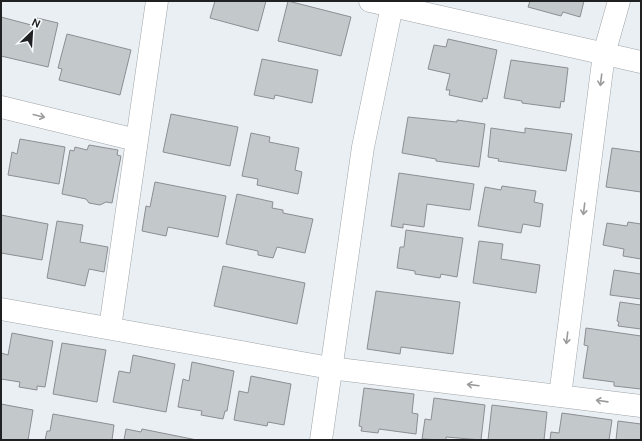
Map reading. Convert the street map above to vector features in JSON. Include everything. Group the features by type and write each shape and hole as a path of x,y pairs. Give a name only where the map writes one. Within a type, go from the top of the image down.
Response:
{"street":[{"path":"110,328 157,1"},
{"path":"370,1 392,4 641,62"},
{"path":"560,396 604,54 619,1"},
{"path":"321,440 330,368 363,147 392,4"},
{"path":"1,107 136,140"},
{"path":"1,309 330,368 641,406"}],"building":[{"path":"215,1 266,1 258,31 210,18"},
{"path":"288,1 351,17 341,56 278,41"},
{"path":"530,1 584,1 580,17 563,12 561,16 528,7"},
{"path":"1,17 35,26 37,18 58,23 48,67 1,56"},
{"path":"67,34 131,50 120,95 59,80 62,69 58,68"},
{"path":"448,39 497,50 487,99 483,98 482,102 449,95 450,90 446,90 450,74 428,69 434,45 446,47"},
{"path":"262,59 318,70 312,103 275,95 274,99 254,95"},
{"path":"511,60 568,68 564,102 561,101 560,108 522,103 522,101 504,98"},
{"path":"171,114 238,127 230,166 163,152"},
{"path":"408,117 457,122 457,120 485,124 479,167 436,161 436,159 402,153"},
{"path":"491,128 525,133 525,128 572,134 566,171 498,161 499,159 488,157"},
{"path":"251,133 270,137 269,142 299,148 295,170 302,172 298,194 257,185 258,179 242,176"},
{"path":"20,139 65,147 59,184 8,175 12,152 17,154"},
{"path":"89,145 118,150 117,155 121,156 112,203 106,202 100,205 89,203 86,199 62,194 70,150 74,151 75,147 87,150"},
{"path":"612,148 641,152 641,192 606,187"},
{"path":"399,173 474,184 470,210 427,204 424,227 403,224 403,228 391,226"},
{"path":"155,182 226,196 218,237 168,227 166,236 142,231 146,206 150,207"},
{"path":"502,186 536,191 534,202 543,204 540,227 523,224 521,233 478,226 485,187 501,190"},
{"path":"237,194 273,202 272,208 283,210 283,213 313,219 305,253 277,247 273,258 258,255 258,251 226,244"},
{"path":"1,215 48,224 42,260 1,253"},
{"path":"57,221 83,225 80,242 108,247 104,272 89,269 85,286 47,278"},
{"path":"628,222 641,224 641,259 623,256 624,249 603,245 607,223 627,226"},
{"path":"406,230 463,238 457,277 441,274 440,278 415,274 415,271 397,268 400,247 404,247"},
{"path":"479,241 503,244 501,259 540,265 536,293 473,283"},
{"path":"223,266 305,283 297,324 214,306"},
{"path":"614,270 641,274 641,299 610,295"},
{"path":"376,291 460,302 453,354 401,347 400,354 367,349"},
{"path":"620,302 641,305 641,329 618,326 619,322 617,321"},
{"path":"586,328 641,336 641,389 614,386 614,382 583,378 588,346 584,345"},
{"path":"12,333 53,341 45,387 37,386 37,390 19,387 20,382 1,379 1,353 8,355"},
{"path":"62,343 106,350 97,402 53,394"},
{"path":"133,355 175,364 166,412 113,402 119,371 130,373"},
{"path":"192,362 234,371 227,411 225,411 223,419 201,415 202,411 178,407 183,379 189,381"},
{"path":"251,376 291,384 284,425 268,422 267,426 234,420 239,391 248,393"},
{"path":"364,388 414,394 412,413 418,414 416,434 379,429 378,433 361,431 362,427 359,426"},
{"path":"434,398 485,405 481,440 446,437 446,440 422,439 425,419 431,420"},
{"path":"1,404 33,410 28,440 1,440"},
{"path":"492,405 547,412 544,440 488,440"},
{"path":"562,413 612,420 609,440 550,440 551,432 559,433"},
{"path":"53,414 114,425 112,440 45,440 47,431 50,431"},
{"path":"618,421 641,424 641,440 616,440"},
{"path":"126,429 141,432 142,429 197,440 124,440"}]}
